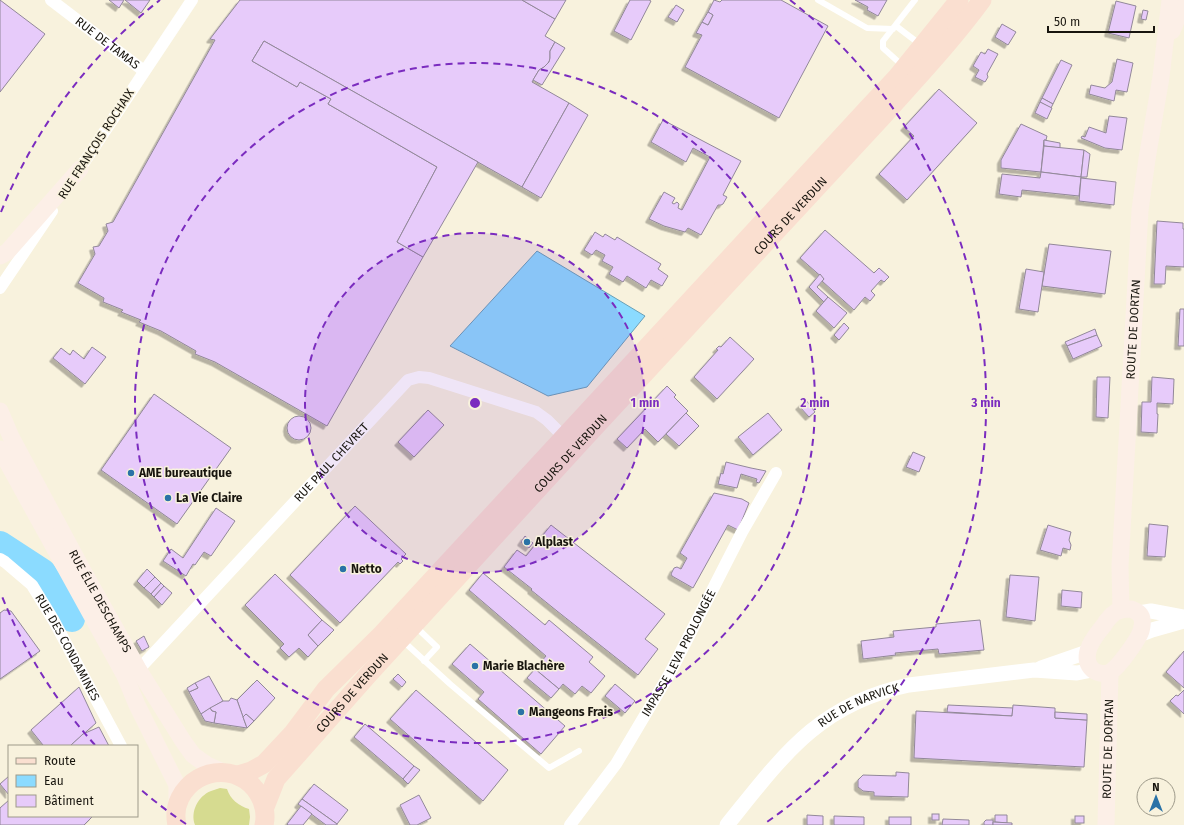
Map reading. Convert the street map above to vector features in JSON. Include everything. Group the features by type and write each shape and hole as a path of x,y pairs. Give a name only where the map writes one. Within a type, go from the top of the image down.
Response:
{"main road":[{"name":"COURS DE VERDUN","path":"177,805 184,791 195,780 209,774 251,772 264,764 293,733 326,689 382,634 834,146 901,72 959,0"},
{"path":"899,98 914,69 971,0"},
{"name":"COURS DE VERDUN","path":"266,819 276,779 400,639 884,115 937,56 982,0"},
{"name":"ROUTE DE DORTAN","path":"1122,610 1120,566 1140,210 1147,157 1165,50 1170,0"},
{"name":"ROUTE DE DORTAN","path":"1165,50 1184,2"},
{"path":"884,115 884,105 901,72"},
{"path":"793,213 809,187 831,160 834,146"},
{"path":"0,256 7,252 80,169"},
{"name":"RUE ÉLIE DESCHAMPS","path":"0,411 11,437 71,549 138,669 182,741 193,755 207,765 230,774"},
{"name":"RUE ÉLIE DESCHAMPS","path":"0,450 125,676 137,704 177,785 177,805"},
{"path":"1131,609 1139,613 1143,622 1142,630 1121,661 1110,673 1101,674 1092,670 1088,664 1087,652 1092,642 1110,617 1116,612 1122,610 1131,609"},
{"name":"ROUTE DE DORTAN","path":"1106,825 1110,673"},
{"path":"230,774 250,783 259,794 266,819"},
{"path":"177,805 177,825"}],"street":[{"name":"RUE DE TAMAS","path":"51,0 144,71"},
{"name":"RUE FRANÇOIS ROCHAIX","path":"0,288 192,0"},
{"name":"RUE PAUL CHEVRET","path":"138,669 408,380 418,377 429,378 536,412 547,420 564,437"},
{"name":"IMPASSE LEVA PROLONGÉE","path":"570,825 616,764 666,680 691,634 742,532 776,474"},
{"name":"RUE DES CONDAMINES","path":"0,559 32,585 54,621 121,745"},
{"path":"1139,613 1151,611 1184,617"},
{"path":"1139,635 1184,621"},
{"name":"RUE DE NARVICK","path":"1034,670 1087,652"},
{"name":"RUE DE NARVICK","path":"727,825 786,753 800,739 825,719 855,702 909,685 1034,670 1077,673 1092,670"}],"lane":[{"path":"818,0 867,28 894,27 922,46"},
{"path":"901,72 883,48 883,41 915,0"},
{"path":"414,624 437,647 424,661"},
{"path":"400,639 450,684 549,768 579,751"}],"green space":[{"path":"220,788 227,789 235,802 249,809 249,825 195,825 194,810 196,805 206,793"}],"water":[{"path":"537,251 645,316 587,387 548,396 450,346"}],"building":[{"path":"0,0 45,34 0,92"},
{"path":"109,0 124,0 119,8"},
{"path":"125,0 150,0 141,13"},
{"path":"240,0 522,0 555,19 545,36 555,42 550,51 550,60 546,66 539,70 532,82 569,103 522,187 264,41 252,61 297,87 300,82 331,99 328,104 437,167 397,242 423,257 327,426 215,362 195,354 196,351 161,331 139,322 141,320 121,312 123,310 103,302 104,298 78,283 95,254 93,247 99,246 108,231 106,224 113,222 215,40 210,39"},
{"path":"522,0 566,0 555,19"},
{"path":"630,0 651,1 631,40 614,31"},
{"path":"714,0 720,2 722,0 781,0 828,26 779,118 685,67 702,35 696,33 702,22 708,25 713,15 708,12"},
{"path":"855,0 887,0 878,16 867,10 868,7"},
{"path":"1116,1 1136,6 1129,38 1108,33"},
{"path":"676,5 684,10 677,22 668,17"},
{"path":"1143,10 1148,11 1146,20 1141,19"},
{"path":"708,12 713,15 708,25 702,22"},
{"path":"1002,24 1016,32 1008,45 995,37"},
{"path":"264,41 478,162 423,257 397,242 437,167 328,104 331,99 300,82 297,87 252,61"},
{"path":"555,42 565,48 542,85 533,80 539,70 549,62 550,51"},
{"path":"988,49 998,54 987,74 988,77 985,82 975,77 979,70 973,66 981,52 985,54"},
{"path":"1117,59 1133,63 1127,92 1116,90 1114,101 1089,94 1091,85 1105,88 1112,82"},
{"path":"1061,60 1072,65 1053,104 1042,98"},
{"path":"939,89 977,123 907,200 879,174 914,136 904,127"},
{"path":"1042,98 1053,104 1051,108 1040,102"},
{"path":"1040,102 1052,108 1047,119 1035,113"},
{"path":"569,103 588,115 541,198 522,187"},
{"path":"1109,116 1127,118 1122,150 1105,148 1081,138 1082,136 1085,137 1089,127 1106,133"},
{"path":"663,120 741,161 723,195 727,197 723,204 718,205 701,235 688,228 685,232 664,226 649,219 664,192 675,198 672,203 674,204 677,202 679,204 678,208 682,210 710,157 693,148 686,162 651,142"},
{"path":"1021,124 1047,136 1046,140 1044,140 1041,172 1001,168 1001,160"},
{"path":"1044,140 1060,143 1060,148 1044,146"},
{"path":"1044,146 1084,150 1081,177 1041,172"},
{"path":"1084,150 1090,154 1087,177 1081,177"},
{"path":"1041,172 1081,177 1079,196 1022,190 1021,197 999,194 1002,174 1040,178"},
{"path":"1081,178 1116,182 1114,205 1079,201"},
{"path":"1157,221 1183,223 1184,229 1184,267 1166,266 1165,284 1154,284"},
{"path":"825,230 874,273 879,268 889,277 884,282 881,280 871,291 875,295 870,301 865,297 854,310 822,281 824,279 800,258"},
{"path":"595,232 603,237 605,234 615,240 617,237 661,264 658,269 668,276 662,286 651,280 646,288 627,276 623,282 609,274 613,267 602,261 605,255 596,250 592,255 584,250"},
{"path":"1049,244 1111,251 1105,294 1042,286"},
{"path":"1026,269 1044,272 1038,312 1019,309"},
{"path":"820,274 824,279 817,287 828,297 824,302 809,287"},
{"path":"828,297 847,313 834,328 816,311"},
{"path":"1180,309 1184,309 1184,346 1178,346"},
{"path":"844,323 849,328 839,340 834,335"},
{"path":"1095,329 1097,335 1067,346 1065,342"},
{"path":"1097,335 1102,346 1073,359 1067,346"},
{"path":"730,337 754,359 717,399 694,377 718,350 716,349 719,346 721,347"},
{"path":"92,347 106,357 85,384 53,358 61,348 70,355 73,350 84,359"},
{"path":"1097,377 1110,377 1108,418 1096,417"},
{"path":"1152,377 1174,379 1173,404 1157,403 1157,433 1141,432 1142,402 1151,402"},
{"path":"667,386 676,395 674,397 688,411 658,442 645,429 627,448 617,439"},
{"path":"154,394 231,448 177,524 101,470"},
{"path":"806,400 815,412 809,417 799,406"},
{"path":"428,410 444,425 414,457 398,442"},
{"path":"686,413 699,426 679,446 666,434"},
{"path":"768,413 782,430 753,455 738,437"},
{"path":"299,416 308,419 311,428 308,437 299,440 290,437 287,428 290,419"},
{"path":"913,452 925,457 919,472 906,467"},
{"path":"726,462 766,471 759,483 756,482 757,479 741,474 737,488 718,484 721,473 723,474"},
{"path":"714,493 742,499 749,503 738,530 728,525 693,588 671,574 674,568 677,567 681,569 687,558 680,553"},
{"name":"Netto","path":"355,506 406,554 401,559 403,561 400,564 398,562 340,623 290,575"},
{"path":"216,508 235,521 211,556 204,552 195,565 193,564 186,576 163,561 171,549 183,558"},
{"path":"1149,524 1168,526 1165,557 1147,556"},
{"path":"551,525 665,614 645,639 658,649 638,675 504,567 517,550 526,556"},
{"path":"1048,525 1071,532 1069,540 1071,545 1070,550 1063,548 1061,556 1040,550"},
{"name":"Alplast","path":"525,536 533,543 529,548 521,542"},
{"path":"147,569 155,577 144,588 137,581"},
{"path":"483,573 545,625 549,620 593,657 589,662 605,676 591,693 582,686 575,694 563,684 559,689 535,669 546,656 469,590"},
{"path":"275,574 322,620 308,635 318,646 308,657 299,648 289,657 280,648 284,644 245,605"},
{"path":"1010,575 1039,577 1035,621 1006,617"},
{"path":"155,577 161,583 151,594 144,588"},
{"path":"161,583 164,586 154,597 151,594"},
{"path":"164,586 172,593 162,605 154,597"},
{"path":"1062,590 1082,592 1081,608 1061,606"},
{"path":"4,610 11,611 40,651 0,679 0,613"},
{"path":"322,620 334,630 318,646 308,635"},
{"path":"980,620 984,650 939,654 938,649 895,653 896,655 863,659 861,641 894,637 893,631 936,627 936,624"},
{"path":"144,636 149,647 142,651 136,641"},
{"name":"Mangeons Frais","path":"470,644 565,726 541,754 478,699 484,692 452,664"},
{"path":"1184,651 1184,688 1166,672"},
{"path":"535,669 559,689 551,698 527,678"},
{"path":"398,674 406,682 402,687 393,679"},
{"path":"209,676 223,701 201,714 189,692 198,688 195,683"},
{"path":"257,680 275,698 254,721 246,714 243,717 237,700"},
{"path":"195,683 198,688 189,692 187,688"},
{"path":"615,684 635,701 625,713 605,696"},
{"path":"79,687 96,723 71,745 43,745 31,730"},
{"path":"416,690 508,770 483,801 390,719"},
{"path":"1184,690 1184,714 1170,701"},
{"path":"231,698 237,700 247,728 214,723 216,712 212,711 210,708 223,701 229,701"},
{"path":"948,705 1013,708 1012,716 947,712"},
{"path":"1013,705 1055,708 1055,718 1087,720 1084,767 914,758 916,711 1012,716"},
{"path":"210,708 212,711 216,712 214,723 205,721 201,714"},
{"path":"1055,712 1087,714 1087,720 1055,718"},
{"path":"246,714 254,721 247,728 243,717"},
{"path":"365,724 414,766 403,779 354,737"},
{"path":"99,727 108,745 71,745 83,734"},
{"path":"414,766 420,770 408,784 403,779"},
{"path":"896,772 909,773 908,797 874,796 874,792 863,791 858,787 858,780 863,775 896,776"},
{"path":"8,777 8,794 0,784"},
{"path":"314,784 348,810 337,824 302,799"},
{"path":"419,795 431,818 417,825 410,825 400,805"},
{"path":"302,799 337,825 326,825 298,804"},
{"path":"8,801 8,817 92,817 84,825 0,825 0,808"},
{"path":"301,806 312,814 303,825 288,825 287,824"},
{"path":"932,814 939,814 939,820 932,820"},
{"path":"807,815 823,816 823,825 807,825"},
{"path":"995,815 1007,815 1007,823 995,822"},
{"path":"834,816 864,817 864,825 834,825"},
{"path":"1075,816 1084,816 1084,823 1075,823"},
{"path":"889,817 911,817 911,825 889,825"},
{"path":"943,819 969,820 969,825 942,825"},
{"path":"986,820 993,820 993,825 984,825"},
{"path":"993,822 1012,823 1012,825 993,825"}],"waterway":[{"path":"0,544 43,572 72,619"}],"place":[{"name":"AME bureautique","path":"131,473"},
{"name":"La Vie Claire","path":"168,498"},
{"name":"Alplast","path":"527,542"},
{"name":"Netto","path":"343,569"},
{"name":"Marie Blachère","path":"475,666"},
{"name":"Mangeons Frais","path":"521,712"}]}
